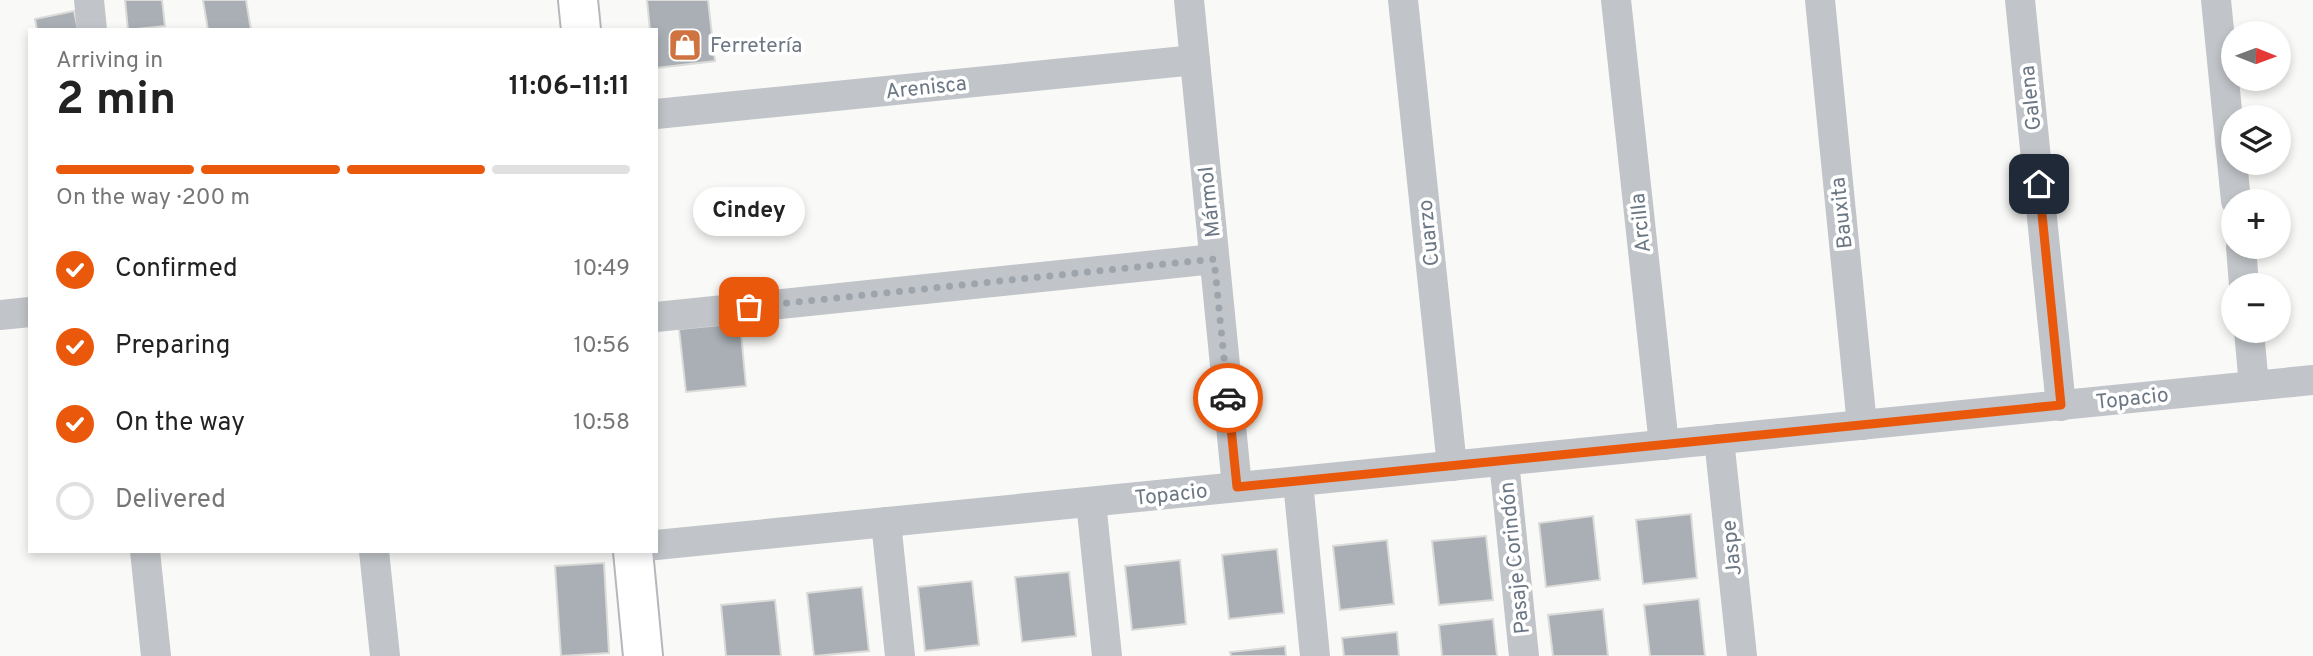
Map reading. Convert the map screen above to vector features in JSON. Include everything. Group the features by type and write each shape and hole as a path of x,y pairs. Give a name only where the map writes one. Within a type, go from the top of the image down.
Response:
{"street":[{"path":"89,0 92,28"},
{"path":"578,0 580,28"},
{"name":"Mármol","path":"1189,0 1237,487"},
{"name":"Cuarzo","path":"1403,0 1452,466"},
{"name":"Arcilla","path":"1616,0 1664,445"},
{"name":"Bauxita","path":"1820,0 1862,425"},
{"name":"Galena","path":"2020,0 2061,405"},
{"path":"2216,0 2235,189"},
{"name":"Arenisca","path":"658,114 1195,60"},
{"path":"658,317 1214,259"},
{"path":"0,314 28,312"},
{"path":"2250,343 2254,386"},
{"name":"Topacio","path":"658,545 2313,380"},
{"name":"Jaspe","path":"1719,439 1742,656"},
{"name":"Pasaje Corindón","path":"1504,461 1524,656"},
{"path":"1298,482 1315,656"},
{"path":"1091,502 1107,656"},
{"path":"886,523 900,656"},
{"path":"145,553 156,656"},
{"path":"374,553 385,656"},
{"path":"633,553 643,656"}],"building":[{"path":"125,0 162,0 165,26 128,28"},
{"path":"203,0 246,0 251,28 208,28"},
{"name":"Ferretería","path":"647,0 708,0 715,61 658,68 658,28 650,28"},
{"path":"74,11 78,28 37,28 35,19"},
{"path":"740,323 746,386 686,392 679,329"},
{"path":"1691,514 1697,578 1643,584 1636,520"},
{"path":"1593,516 1600,580 1546,587 1539,523"},
{"path":"1486,536 1493,600 1439,605 1432,541"},
{"path":"1387,540 1394,604 1340,610 1333,546"},
{"path":"1277,549 1284,613 1229,619 1222,555"},
{"path":"1180,560 1186,624 1132,630 1125,566"},
{"path":"604,563 609,653 561,656 555,566"},
{"path":"1069,572 1076,636 1022,642 1015,577"},
{"path":"972,581 979,645 925,651 918,587"},
{"path":"862,587 869,651 814,656 807,593"},
{"path":"1699,599 1705,656 1650,656 1644,605"},
{"path":"775,600 781,656 726,656 721,605"},
{"path":"1603,609 1608,656 1553,656 1548,615"},
{"path":"1493,619 1497,656 1442,656 1439,625"},
{"path":"1397,632 1399,656 1344,656 1342,638"},
{"path":"1285,646 1286,656 1231,656 1230,652"}],"way so far":[{"path":"749,307 1214,259 1228,398"}],"place":[{"name":"Ferretería","path":"685,45"},
{"name":"Cindey","path":"749,307"}],"route":[{"path":"1228,398 1237,487 2061,405 2039,184"}]}
